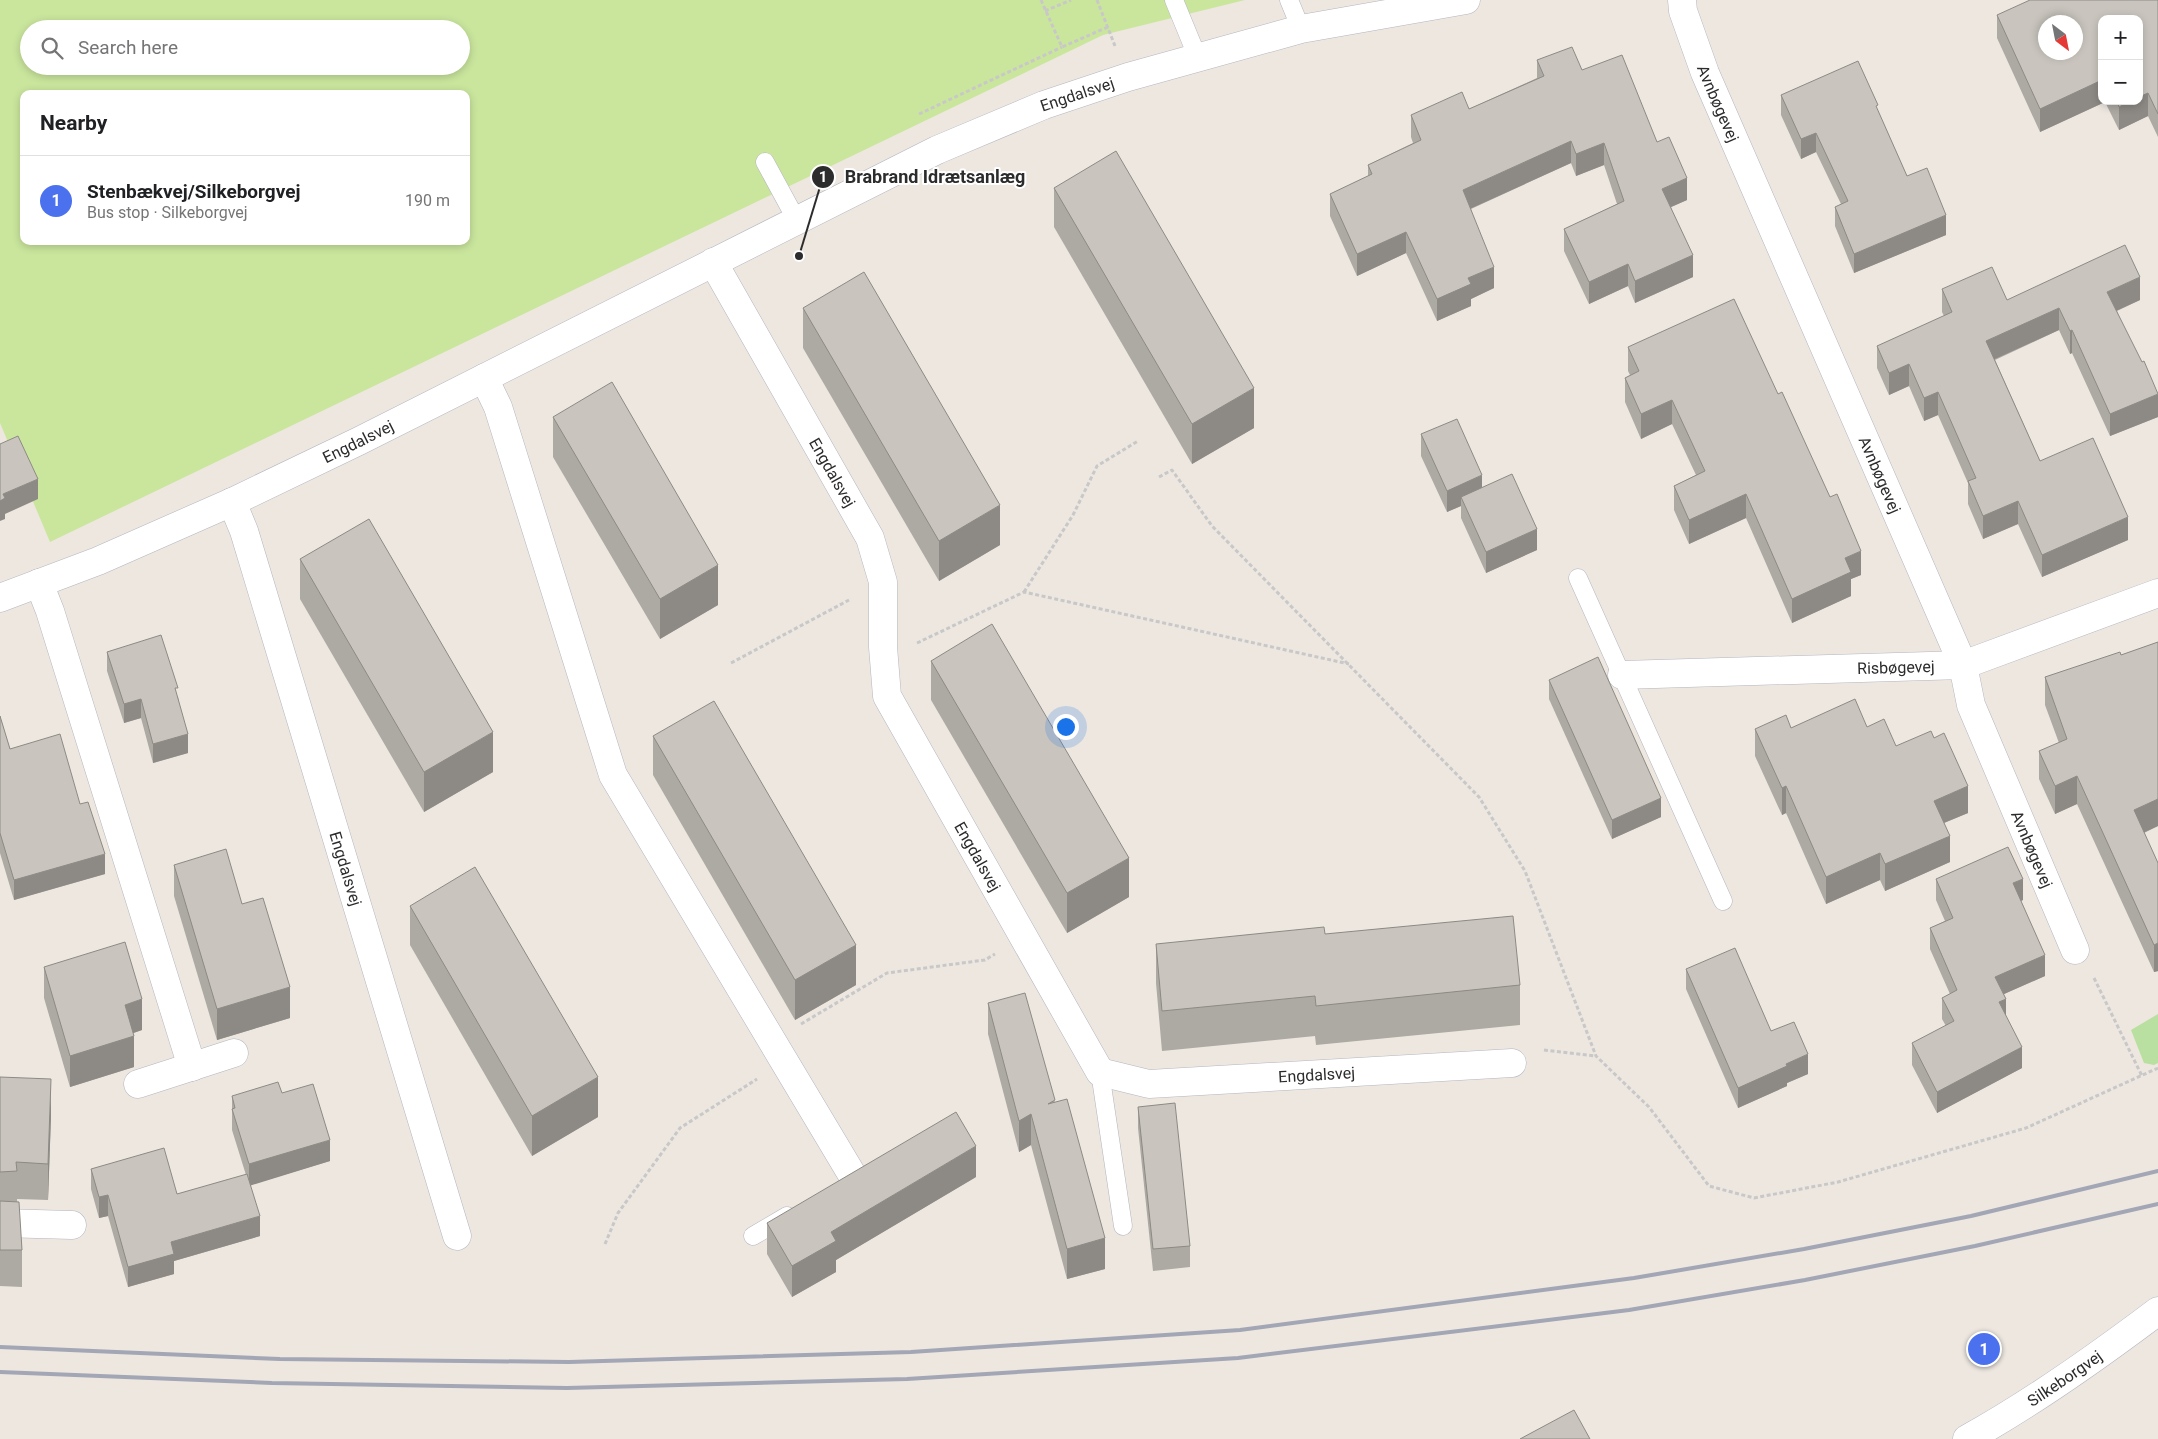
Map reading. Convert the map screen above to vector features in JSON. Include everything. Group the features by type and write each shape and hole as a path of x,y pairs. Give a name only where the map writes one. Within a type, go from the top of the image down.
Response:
{"street":[{"name":"Engdalsvej","path":"0,598 149,539 232,502 359,441 963,138 1044,105 1128,76 1197,56 1301,29 1466,0"},
{"name":"Avnbøgevej","path":"1682,0 1683,11 1704,73 1963,665 1971,706 2075,950"},
{"name":"Engdalsvej","path":"713,262 870,538 883,582 883,647 887,696 1100,1072 1149,1084 1512,1063"},
{"path":"484,378 498,407 613,775 853,1178"},
{"name":"Engdalsvej","path":"232,502 244,531 457,1236"},
{"path":"40,583 192,1067"},
{"name":"Risbøgevej","path":"1622,675 1963,665 2158,593"},
{"path":"138,1084 234,1053"},
{"path":"0,1223 72,1225"},
{"name":"Silkeborgvej","path":"1967,1439 2101,1354 2158,1311"}],"lane":[{"path":"1174,0 1197,56"},
{"path":"1289,0 1301,29"},
{"path":"765,162 797,221"},
{"path":"1578,578 1723,901"},
{"path":"1100,1072 1123,1226"},
{"path":"753,1236 804,1207"}],"path":[{"path":"1041,0 1062,47"},
{"path":"1046,11 1071,0"},
{"path":"1096,0 1128,76"},
{"path":"919,114 1108,27"},
{"path":"883,647 910,646 1024,592 1073,515 1097,466 1138,441"},
{"path":"1159,477 1172,470 1212,526 1480,796 1525,871 1596,1056 1649,1107 1709,1186 1754,1198 1838,1182 2026,1128 2158,1068"},
{"path":"731,663 883,582"},
{"path":"1024,592 1350,664"},
{"path":"605,1244 618,1214 680,1128 778,1051 886,972 986,960 1024,937"},
{"path":"2075,950 2093,974 2142,1076"},
{"path":"1512,1063 1530,1048 1596,1056"}],"green space":[{"path":"0,0 1245,0 1103,35 50,542 0,423"},
{"path":"2158,1014 2158,1063 2154,1065 2144,1063 2131,1030"}],"building":[{"path":"2030,0 2158,0 2158,114 2148,93 2143,95 2143,15 2098,15 2098,82 2040,109 1997,15"},
{"path":"1572,47 1582,70 1622,55 1657,142 1669,137 1687,178 1662,189 1693,255 1635,281 1628,264 1589,282 1564,229 1624,201 1604,143 1576,154 1571,141 1463,190 1494,267 1468,278 1471,284 1437,299 1406,232 1357,254 1330,194 1372,174 1368,165 1421,140 1411,115 1462,92 1469,109 1544,76 1537,60"},
{"path":"1858,61 1907,176 1927,168 1946,215 1854,254 1835,207 1848,201 1816,133 1801,139 1781,95"},
{"path":"1116,151 1254,388 1192,424 1054,188"},
{"path":"2125,245 2140,277 2107,292 2142,362 2144,361 2158,394 2110,414 2072,330 2070,331 2059,308 1986,341 2040,461 2093,438 2128,517 2042,555 2018,501 1983,516 1968,481 1976,478 1938,392 1924,398 1909,364 1889,373 1877,346 1952,312 1942,289 1992,267 2007,300"},
{"path":"864,272 1000,505 939,541 803,308"},
{"path":"1734,299 1778,394 1782,392 1830,497 1837,494 1861,551 1845,558 1851,572 1792,599 1746,494 1689,520 1674,486 1705,471 1672,400 1641,414 1625,378 1639,371 1628,347"},
{"path":"612,382 718,565 660,599 553,417"},
{"path":"1457,419 1482,475 1447,491 1421,434"},
{"path":"18,436 38,479 3,494 5,498 0,501 0,444"},
{"path":"1512,474 1537,529 1486,552 1461,497"},
{"path":"369,519 493,732 424,772 300,559"},
{"path":"992,624 1129,858 1067,893 931,661"},
{"path":"161,635 178,688 175,688 188,734 153,744 141,699 124,704 107,652"},
{"path":"2158,642 2158,799 2134,810 2158,863 2158,943 2154,945 2077,776 2055,786 2039,751 2067,739 2045,677 2120,652 2121,655"},
{"path":"1598,657 1661,798 1612,820 1549,680"},
{"path":"1855,699 1867,727 1884,719 1896,746 1931,731 1934,738 1944,733 1968,786 1934,801 1950,836 1885,864 1880,853 1826,877 1786,786 1782,788 1755,729 1786,715 1791,728"},
{"path":"714,701 856,945 795,980 653,736"},
{"path":"0,716 10,749 60,734 80,804 88,802 105,854 14,880 0,833"},
{"path":"2008,847 2023,879 2013,883 2045,955 1995,977 2006,999 1999,1002 2022,1047 1937,1092 1912,1043 1954,1021 1942,998 1957,990 1930,928 1953,918 1936,879"},
{"path":"226,849 242,904 263,898 290,987 217,1009 174,865"},
{"path":"475,867 598,1077 532,1116 410,906"},
{"path":"1513,916 1520,985 1316,1006 1315,996 1162,1011 1156,944 1324,927 1325,934"},
{"path":"125,942 142,999 125,1005 134,1036 70,1056 44,967"},
{"path":"1735,948 1771,1031 1794,1022 1808,1054 1786,1064 1787,1066 1738,1088 1686,969"},
{"path":"1025,993 1055,1100 1048,1104 1067,1099 1105,1238 1067,1249 1031,1114 1019,1121 988,1003"},
{"path":"0,1077 51,1079 48,1164 16,1162 17,1171 0,1172"},
{"path":"278,1082 282,1093 313,1084 330,1140 249,1164 232,1109 235,1108 232,1096"},
{"path":"1175,1103 1190,1246 1153,1249 1138,1107"},
{"path":"956,1112 976,1146 831,1232 836,1241 792,1266 767,1223"},
{"path":"164,1148 177,1194 247,1174 260,1216 171,1242 174,1254 128,1267 108,1195 99,1197 91,1169"},
{"path":"0,1201 19,1202 22,1250 0,1250"},
{"path":"1574,1410 1590,1439 1520,1439"}],"railway":[{"path":"0,1347 280,1359 569,1362 911,1352 1240,1330 1634,1278 1804,1249 1971,1216 2158,1171"},
{"path":"0,1372 272,1383 567,1388 907,1379 1238,1358 1629,1310 1805,1280 1975,1246 2158,1204"}],"place":[{"name":"Brabrand Idrætsanlæg","path":"799,256"},
{"name":"Stenbækvej/Silkeborgvej","path":"1984,1349"}]}
